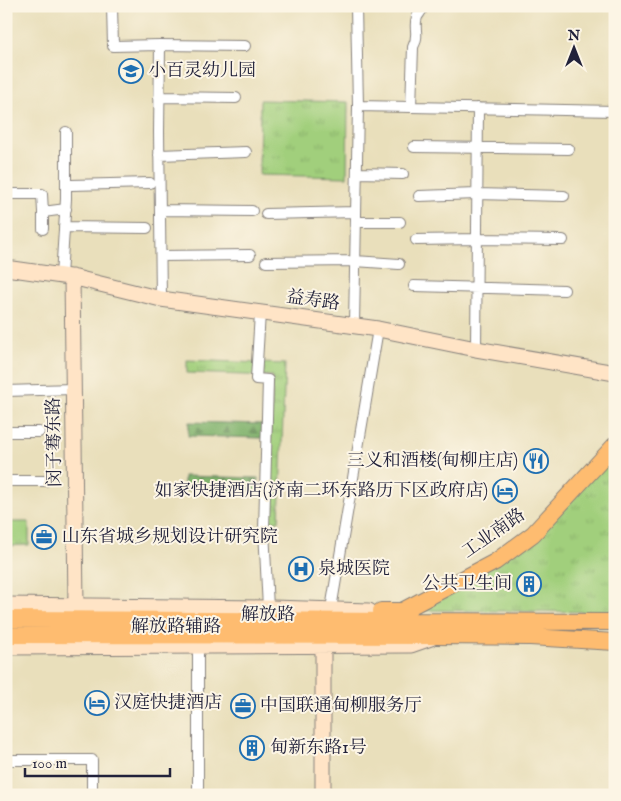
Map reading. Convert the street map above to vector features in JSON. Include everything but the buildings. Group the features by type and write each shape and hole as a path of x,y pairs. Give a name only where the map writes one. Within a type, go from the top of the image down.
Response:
{"main road":[{"name":"工业南路","path":"380,616 402,611 495,562 533,534 615,445"},
{"name":"解放路","path":"6,619 280,620 380,616 530,630 615,642"},
{"name":"解放路","path":"6,635 435,636 615,622"},
{"path":"13,647 53,635"}],"street":[{"path":"112,6 113,46 245,46"},
{"path":"354,325 358,106 356,6"},
{"path":"411,107 413,47 417,40 417,17 422,11 423,6"},
{"path":"160,45 161,300"},
{"path":"160,97 236,98"},
{"path":"358,106 615,111"},
{"path":"476,349 475,239 478,108"},
{"path":"66,132 66,210 64,227 66,276"},
{"path":"414,147 569,149"},
{"path":"159,154 246,152"},
{"path":"357,173 403,174"},
{"path":"71,185 150,183"},
{"path":"6,194 42,194 43,229"},
{"path":"419,196 477,194 564,196"},
{"path":"43,212 66,210"},
{"path":"160,210 252,211"},
{"path":"266,214 356,217 400,222"},
{"path":"64,227 147,228"},
{"path":"416,240 563,240"},
{"path":"160,256 250,254"},
{"path":"266,262 355,260 399,264"},
{"name":"益寿路","path":"6,268 66,276 161,300 354,325 476,349 615,373"},
{"name":"闵子骞东路","path":"66,276 73,389 76,606"},
{"path":"414,286 564,290"},
{"path":"260,312 256,379 268,380 264,530 268,608"},
{"path":"331,609 378,329"},
{"path":"6,391 73,389"},
{"path":"6,432 39,432"},
{"path":"6,481 45,481"},
{"name":"解放路辅路","path":"6,605 331,609 380,616"},
{"name":"解放路辅路","path":"13,647 411,645 435,636"},
{"path":"323,645 323,795"},
{"path":"198,646 198,795"},
{"path":"6,760 92,760 92,795"}],"green space":[{"path":"260,100 348,102 347,177 259,175"},
{"path":"187,360 285,364 279,521 267,521 273,376 187,373"},
{"path":"189,422 263,424 263,438 188,436"},
{"path":"615,446 613,612 411,610 496,564"},
{"path":"184,476 258,478 258,492 184,490"},
{"path":"6,522 29,522 29,545 6,546"}],"place":[{"name":"小百灵幼儿园","path":"131,71"},
{"name":"三义和酒楼(甸柳庄店)","path":"536,461"},
{"name":"如家快捷酒店(济南二环东路历下区政府店)","path":"505,491"},
{"name":"山东省城乡规划设计研究院","path":"44,537"},
{"name":"泉城医院","path":"301,569"},
{"name":"公共卫生间","path":"529,584"},
{"name":"汉庭快捷酒店","path":"97,703"},
{"name":"中国联通甸柳服务厅","path":"243,706"},
{"name":"甸新东路1号","path":"252,748"}]}
